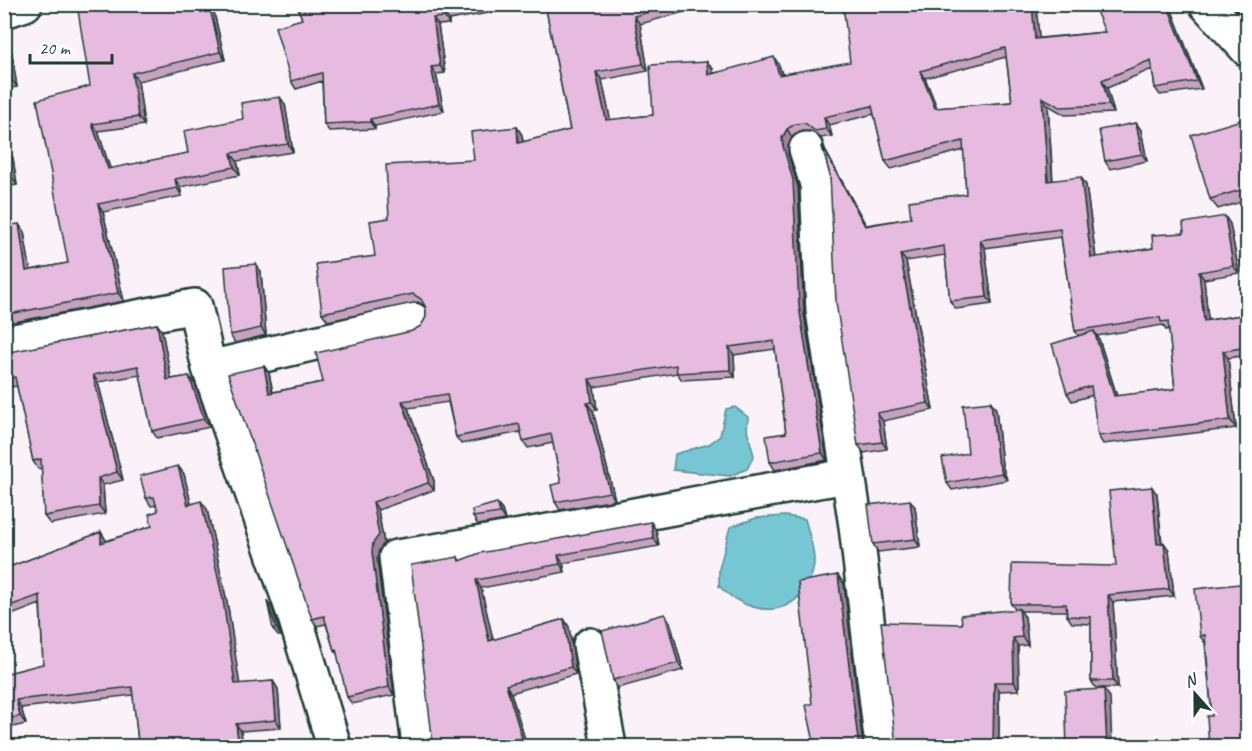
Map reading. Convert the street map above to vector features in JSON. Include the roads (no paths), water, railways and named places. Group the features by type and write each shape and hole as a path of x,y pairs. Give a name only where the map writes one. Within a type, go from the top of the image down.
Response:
{"street":[{"path":"4,11 25,4"},
{"path":"1206,4 1248,50"},
{"path":"806,148 817,184 823,311 882,747"},
{"path":"4,343 195,306 208,368 295,618 334,747"},
{"path":"208,368 413,320"},
{"path":"419,747 396,557 629,518 679,505 847,476"},
{"path":"590,645 609,747"}],"water":[{"path":"735,407 748,417 747,430 754,456 747,469 730,476 673,470 675,454 709,444 720,436 726,409"},
{"path":"785,516 805,519 811,539 814,568 805,590 783,607 757,608 744,604 719,586 719,569 730,527 756,518"}]}
